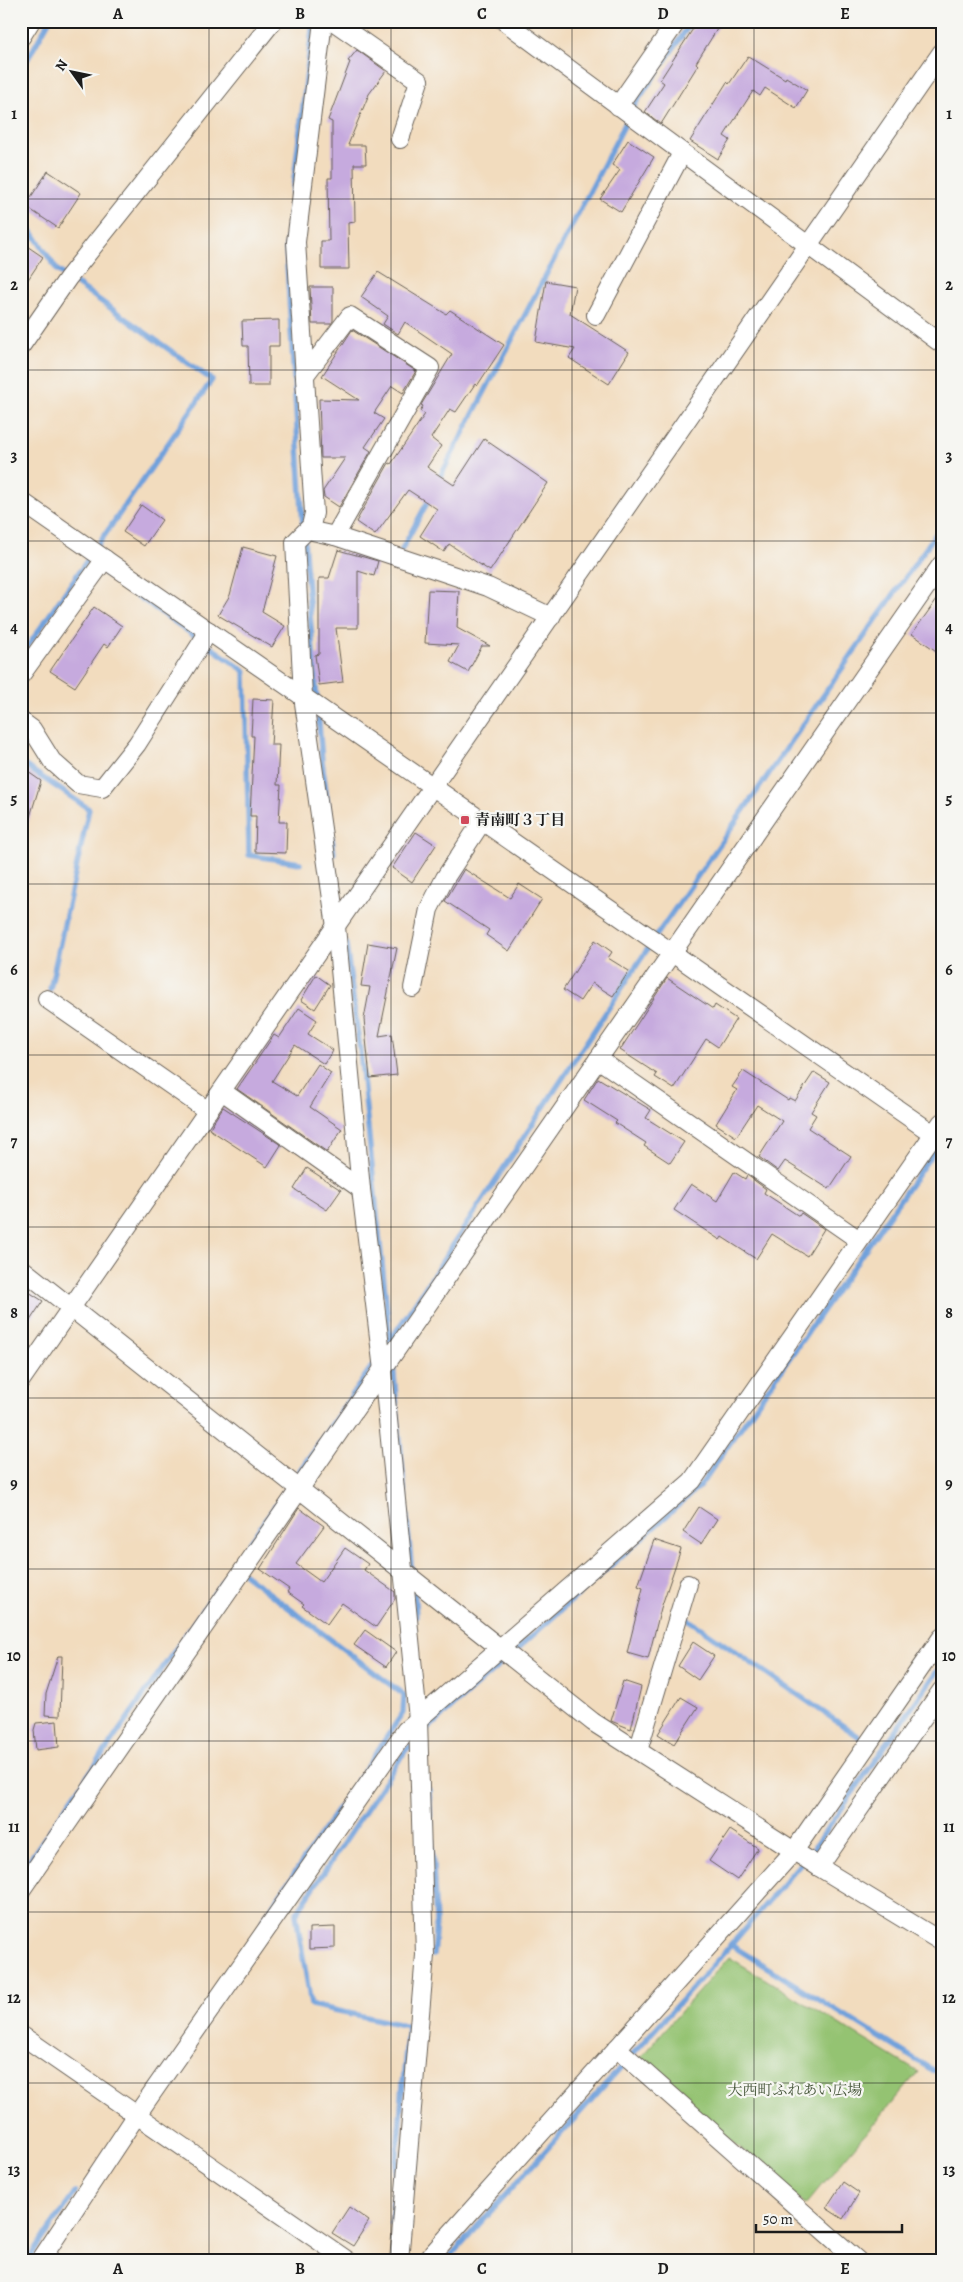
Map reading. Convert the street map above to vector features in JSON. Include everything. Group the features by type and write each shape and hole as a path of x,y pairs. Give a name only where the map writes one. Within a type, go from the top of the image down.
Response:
{"street":[{"path":"21,37 31,21"},
{"path":"21,346 68,278 273,21"},
{"path":"323,21 296,242 314,512 308,530 295,542 303,696 336,927 361,1189 405,1572 418,1719 424,1859 425,1955 399,2261"},
{"path":"332,21 419,81 400,139"},
{"path":"504,21 942,344"},
{"path":"618,106 676,21"},
{"path":"21,1380 942,52"},
{"path":"596,315 682,153"},
{"path":"304,375 350,316 430,368 335,536"},
{"path":"21,501 672,952 939,1132 859,1240 692,1481 406,1730 136,2116 40,2261"},
{"path":"308,530 335,536 488,587 551,617"},
{"path":"21,675 105,559"},
{"path":"21,1890 301,1490 942,564"},
{"path":"21,721 32,729 52,761 78,784 102,788 137,744 209,631"},
{"path":"413,988 428,909 483,820"},
{"path":"47,999 208,1111"},
{"path":"598,1059 859,1240"},
{"path":"222,1091 361,1189"},
{"path":"21,1268 593,1722 819,1867 942,1942"},
{"path":"638,1751 688,1584"},
{"path":"426,2261 794,1851 942,1637"},
{"path":"819,1867 942,1690"},
{"path":"21,2035 348,2261"},
{"path":"617,2048 858,2261"}],"green space":[{"name":"大西町ふれあい広場","path":"729,1957 918,2072 805,2205 639,2059"}],"building":[{"path":"698,21 722,21 696,63 698,65 661,124 645,112 664,83 660,80"},
{"path":"357,50 386,71 369,94 348,145 365,145 366,164 354,164 355,222 348,223 349,269 321,269 321,241 329,241 328,178 332,178 332,122 328,120 350,62 348,61"},
{"path":"748,56 807,90 796,108 765,88 760,96 753,91 724,136 730,140 718,159 690,141 727,82 729,84"},
{"path":"628,140 654,157 621,212 600,199 620,170 612,165"},
{"path":"48,171 81,193 58,228 25,206"},
{"path":"21,242 43,257 21,290"},
{"path":"378,272 446,314 450,310 504,345 477,386 475,384 456,412 450,409 431,438 441,446 427,467 454,485 484,439 548,483 490,571 449,544 444,552 420,536 437,509 408,490 375,535 356,522 389,463 391,464 425,414 420,411 423,406 421,405 452,354 405,322 398,334 383,324 388,316 361,297"},
{"path":"546,281 575,286 570,314 629,352 609,384 569,358 575,349 536,342"},
{"path":"310,287 333,287 333,321 331,324 312,324"},
{"path":"279,320 279,346 269,346 269,386 249,386 248,346 243,346 242,321"},
{"path":"352,330 416,371 403,393 392,386 374,413 384,419 365,447 371,451 339,507 324,497 323,491 345,458 321,458 319,399 359,400 322,376"},
{"path":"141,505 162,520 144,546 123,532"},
{"path":"243,547 277,556 262,612 285,626 272,647 218,615 230,595"},
{"path":"338,550 378,561 374,576 358,571 358,628 336,628 343,682 319,685 315,655 319,654 319,578 329,578"},
{"path":"428,590 459,591 457,628 490,646 482,646 468,672 450,662 459,645 425,643"},
{"path":"942,592 942,655 912,634"},
{"path":"94,607 122,626 108,647 104,644 75,687 50,671"},
{"path":"253,699 274,700 271,745 279,745 277,785 281,785 279,822 287,822 286,853 255,852 256,816 250,816 254,736 251,736"},
{"path":"21,767 41,781 25,833 21,833"},
{"path":"416,832 436,845 412,882 392,868"},
{"path":"464,869 510,898 519,884 542,899 509,951 486,935 489,930 445,901"},
{"path":"595,940 612,952 608,958 629,971 613,996 592,983 580,1001 563,990"},
{"path":"368,943 397,948 379,1036 392,1034 397,1075 370,1078 364,1019 370,987 361,986"},
{"path":"316,975 330,985 315,1009 301,1000"},
{"path":"667,978 713,1009 715,1005 736,1019 718,1047 706,1039 674,1089 655,1077 657,1074 620,1050"},
{"path":"299,1008 317,1020 308,1034 333,1050 324,1064 295,1045 272,1081 297,1096 318,1064 331,1073 310,1107 342,1129 327,1152 237,1089 274,1035 279,1038"},
{"path":"743,1071 788,1100 789,1098 795,1101 814,1072 830,1082 811,1112 816,1115 808,1128 851,1156 829,1189 785,1161 778,1171 759,1157 782,1121 757,1105 736,1137 716,1124 737,1090 732,1087"},
{"path":"598,1078 651,1110 646,1118 684,1142 670,1163 644,1146 646,1143 615,1123 617,1121 584,1100"},
{"path":"223,1107 281,1145 267,1167 209,1129"},
{"path":"307,1168 341,1190 327,1210 294,1189"},
{"path":"734,1172 745,1179 747,1175 766,1189 764,1193 799,1216 801,1213 824,1229 807,1256 772,1234 756,1259 722,1237 720,1240 674,1210 691,1184 717,1201"},
{"path":"21,1287 43,1301 21,1334"},
{"path":"699,1507 717,1519 701,1544 683,1532"},
{"path":"299,1508 324,1526 296,1564 321,1582 345,1548 368,1564 364,1570 395,1592 395,1599 376,1627 342,1603 327,1624 302,1606 304,1604 287,1592 289,1589 260,1569"},
{"path":"654,1540 681,1549 661,1608 648,1659 627,1653 643,1588 638,1586"},
{"path":"365,1630 396,1652 386,1667 354,1645"},
{"path":"693,1642 714,1656 698,1680 678,1666"},
{"path":"58,1656 62,1656 60,1716 45,1715 46,1694"},
{"path":"623,1681 641,1687 631,1729 611,1721"},
{"path":"681,1697 698,1707 674,1744 658,1734"},
{"path":"57,1721 59,1747 36,1750 34,1730 36,1723"},
{"path":"730,1830 758,1848 737,1880 709,1861"},
{"path":"335,1927 335,1948 309,1949 309,1928"},
{"path":"843,2182 859,2193 843,2219 826,2208"},
{"path":"349,2207 369,2221 353,2246 332,2233"}],"waterway":[{"path":"21,71 49,21"},
{"path":"303,527 286,247 313,21"},
{"path":"438,481 636,103 692,21"},
{"path":"21,215 57,270 212,380 21,656"},
{"path":"402,549 431,496"},
{"path":"390,1341 656,936 942,525"},
{"path":"304,539 317,701"},
{"path":"100,570 245,671 249,855 300,863"},
{"path":"318,711 322,761 334,853"},
{"path":"21,763 89,809 50,989"},
{"path":"346,944 360,1050 391,1350"},
{"path":"422,1734 700,1486 941,1141"},
{"path":"21,1872 377,1359"},
{"path":"393,1364 412,1574"},
{"path":"244,1574 404,1695 403,1713 263,1920"},
{"path":"414,1585 416,1616"},
{"path":"686,1618 861,1738"},
{"path":"942,1664 817,1844 731,1945 942,2076"},
{"path":"391,2223 408,2026 311,2005 296,1914 406,1750 416,1741"},
{"path":"429,1790 436,1922 433,1955"},
{"path":"446,2261 731,1945"},
{"path":"27,2261 75,2193"}],"place":[{"name":"青南町３丁目","path":"465,820"}]}
